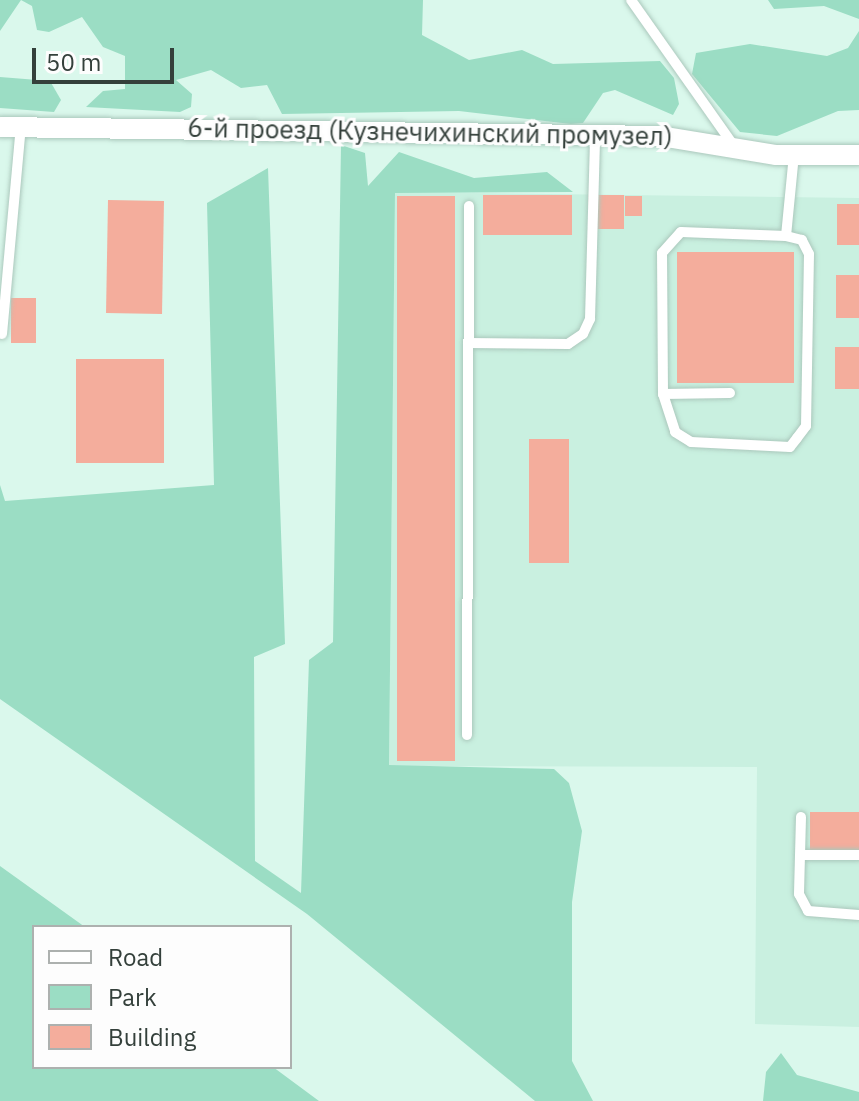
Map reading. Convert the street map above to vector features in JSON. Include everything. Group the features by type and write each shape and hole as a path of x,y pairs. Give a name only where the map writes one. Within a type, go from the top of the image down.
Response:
{"street":[{"name":"6-й проезд (Кузнечихинский промузел)","path":"10,127 280,126 732,143 794,155 859,155"}],"lane":[{"path":"631,0 732,143"},
{"path":"2,334 10,127"},
{"path":"468,343 568,344 583,334 590,319 595,140"},
{"path":"786,236 794,155"},
{"path":"467,735 469,206"},
{"path":"786,236 802,240 809,254 806,426 790,447 691,442 675,432 663,394 662,253 671,237 786,236"},
{"path":"663,394 730,393"},
{"path":"801,817 799,894 808,911 859,915"},
{"path":"801,855 859,855"}],"shaded area":[{"path":"395,192 859,198 859,1027 755,1024 757,767 389,766"}],"green space":[{"path":"0,0 21,0 0,31"},
{"path":"21,0 423,0 422,35 469,60 522,50 553,64 660,61 674,78 679,104 673,115 615,90 603,93 583,123 571,124 459,111 282,114 267,85 241,88 211,70 176,80 192,94 191,107 180,112 86,107 103,91 125,89 125,56 103,47 82,17 49,32 37,30 32,6"},
{"path":"768,0 859,0 859,19 824,6 774,9"},
{"path":"859,31 859,110 838,111 777,136 740,132 692,74 696,53 750,44 827,56 848,48"},
{"path":"0,77 50,81 61,100 54,112 0,108"},
{"path":"341,145 365,153 368,186 399,152 474,178 547,172 573,192 395,193 389,765 554,769 569,783 582,831 572,902 572,1061 593,1101 535,1101 307,914 0,699 0,485 5,501 214,485 207,203 268,168 285,644 254,657 255,861 301,893 309,660 333,642"},
{"path":"0,866 82,925 32,925 32,1069 276,1069 319,1101 0,1101"},
{"path":"781,1053 797,1075 859,1092 859,1101 763,1101 766,1072"}],"building":[{"path":"483,195 572,195 572,235 483,235"},
{"path":"588,195 624,195 624,229 588,229"},
{"path":"397,196 455,196 455,761 397,761"},
{"path":"625,196 642,196 642,216 625,216"},
{"path":"108,200 164,201 162,314 106,313"},
{"path":"837,204 859,204 859,245 837,245"},
{"path":"677,252 794,252 794,383 677,383"},
{"path":"836,275 859,275 859,318 836,318"},
{"path":"11,298 36,298 36,343 11,343"},
{"path":"835,347 859,347 859,389 835,389"},
{"path":"76,359 164,359 164,463 76,463"},
{"path":"529,439 569,439 569,563 529,563"},
{"path":"810,812 859,812 859,851 810,851"}]}
